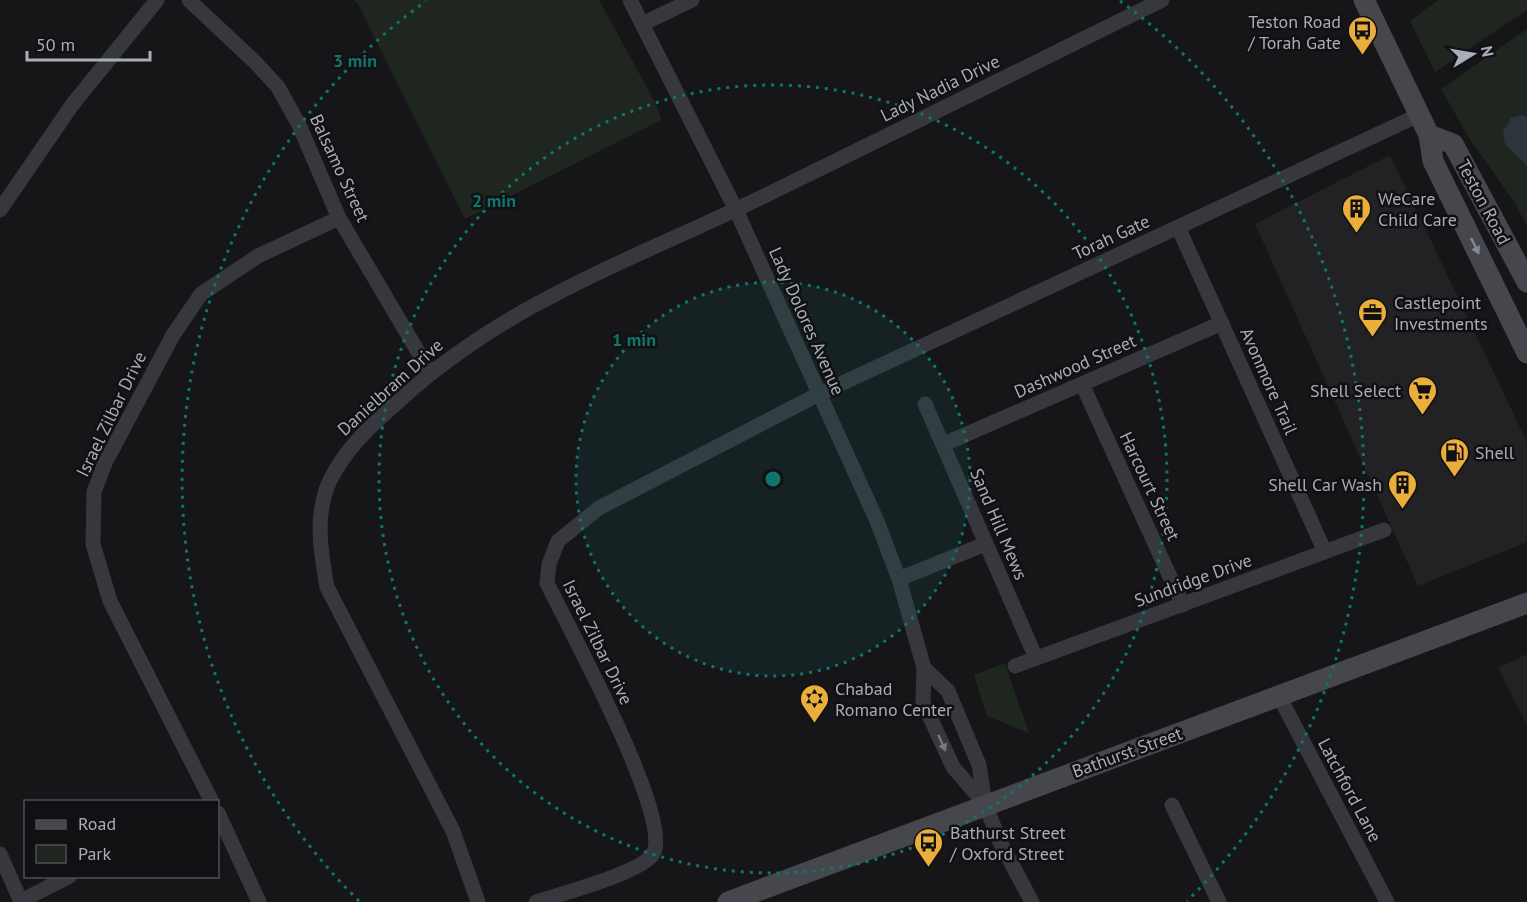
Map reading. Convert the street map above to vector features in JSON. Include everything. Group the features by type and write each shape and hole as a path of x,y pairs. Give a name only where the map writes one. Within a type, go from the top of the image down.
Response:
{"main road":[{"name":"Teston Road","path":"1364,0 1429,135 1433,161 1527,353"},
{"name":"Teston Road","path":"1429,135 1453,144 1527,282"},
{"name":"Bathurst Street","path":"728,902 1527,603"}],"street":[{"path":"0,210 72,105 157,0"},
{"name":"Balsamo Street","path":"189,0 278,87 299,125 339,218 430,372"},
{"name":"Lady Dolores Avenue","path":"630,0 736,210 877,521 899,579 924,668 923,702 953,767 985,804"},
{"path":"642,24 693,0"},
{"name":"Lady Nadia Drive","path":"736,210 1162,0"},
{"name":"Torah Gate","path":"819,394 1419,115"},
{"name":"Danielbram Drive","path":"478,902 453,831 327,587 322,560 320,520 324,495 333,473 355,441 430,372 507,319 567,287 736,210"},
{"name":"Israel Zilbar Drive","path":"211,800 110,601 93,544 94,492 105,463 167,345 201,294 258,256 339,218"},
{"name":"Avonmore Trail","path":"1178,227 1325,552"},
{"name":"Dashwood Street","path":"944,444 1222,323"},
{"name":"Harcourt Street","path":"1082,384 1183,605"},
{"name":"Israel Zilbar Drive","path":"536,902 638,867 652,855 658,840 645,788 547,583 549,564 558,540 599,508 819,394"},
{"name":"Sand Hill Mews","path":"925,405 1036,658"},
{"name":"Sundridge Drive","path":"1015,666 1384,530"},
{"path":"899,579 985,544"},
{"path":"924,668 948,691 979,765 985,804 1000,842 1032,902"},
{"name":"Latchford Lane","path":"1279,696 1387,902"},
{"path":"1172,805 1219,902"},
{"path":"219,815 259,902"},
{"path":"0,854 21,901 66,878"}],"shaded area":[{"path":"1523,115 1527,117 1527,166 1505,144 1503,132 1511,118"},
{"path":"1390,155 1527,442 1527,542 1418,586 1255,224"},
{"path":"1527,654 1527,726 1498,668"}],"green space":[{"path":"354,0 599,0 656,104 661,120 465,219"},
{"path":"1438,0 1527,0 1527,10 1435,72 1410,21"},
{"path":"1527,29 1527,117 1523,115 1505,144 1527,166 1527,227 1515,203 1469,138 1441,89"},
{"path":"1005,663 1029,733 987,716 974,675"}],"place":[{"name":"Teston Road / Torah Gate","path":"1362,56"},
{"name":"WeCare Child Care","path":"1357,234"},
{"name":"Castlepoint Investments","path":"1373,338"},
{"name":"Shell Select","path":"1422,416"},
{"name":"Shell","path":"1454,478"},
{"name":"Shell Car Wash","path":"1403,510"},
{"name":"Chabad Romano Center","path":"814,724"},
{"name":"Bathurst Street / Oxford Street","path":"929,868"}]}
